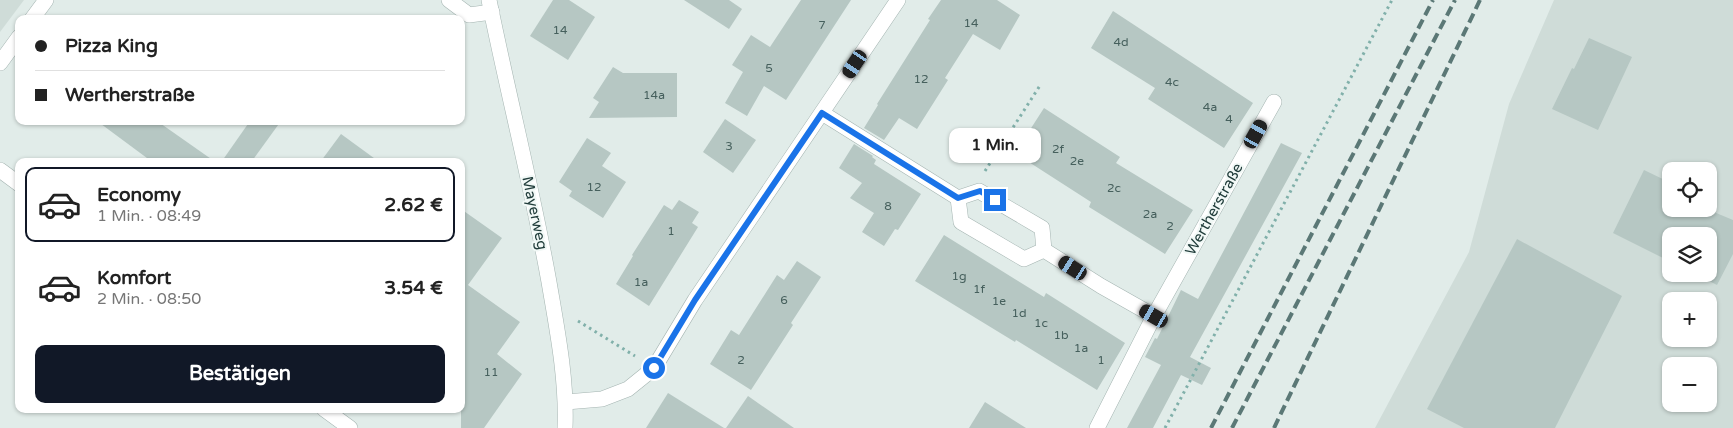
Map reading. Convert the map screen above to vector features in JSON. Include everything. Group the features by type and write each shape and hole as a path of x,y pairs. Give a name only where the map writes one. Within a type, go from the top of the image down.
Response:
{"street":[{"path":"35,15 46,0"},
{"path":"449,0 469,14 491,6"},
{"path":"566,402 602,399 628,389 654,368 695,300 898,0"},
{"name":"Mayerweg","path":"491,6 542,245 553,306 566,402 565,428"},
{"path":"0,63 15,42"},
{"name":"Wertherstraße","path":"1097,428 1154,316 1274,102"},
{"path":"822,113 958,198 980,191 1042,228 1044,250"},
{"path":"0,170 15,181"},
{"path":"958,198 961,222 1024,260 1044,250"},
{"path":"1044,250 1101,286 1154,316"},
{"path":"329,413 350,428"}],"path":[{"path":"1165,428 1392,0"},
{"path":"958,198 982,176 1041,84"},
{"path":"553,306 654,368"}],"shaded area":[{"path":"0,0 24,0 0,32"},
{"path":"1554,0 1733,0 1733,428 1375,428 1469,252 1509,104"}],"building":[{"path":"553,0 569,0 595,17 568,60 530,36"},
{"path":"684,0 729,0 742,9 729,29"},
{"path":"801,0 851,0 786,100 764,86 747,116 725,103 743,72 732,65 751,35 770,47"},
{"path":"941,0 997,0 1020,15 1000,50 973,34 945,78 948,80 917,129 899,118 884,140 864,128"},
{"path":"1113,11 1253,103 1224,148 1148,99 1155,88 1091,48"},
{"path":"1589,38 1632,57 1598,130 1552,109"},
{"path":"613,67 623,73 677,73 677,117 589,118 599,102 593,98"},
{"path":"1044,108 1120,157 1116,163 1193,210 1165,254 1089,207 1091,202 1015,153"},
{"path":"725,119 756,140 733,173 703,152"},
{"path":"102,125 163,125 210,158 147,158"},
{"path":"247,125 278,125 254,158 224,158"},
{"path":"341,134 374,158 323,158"},
{"path":"587,138 611,153 602,166 626,182 603,218 569,196 572,191 559,182"},
{"path":"1281,143 1302,153 1190,357 1211,368 1202,385 1181,375 1153,428 1127,428 1161,365 1145,357 1155,338 1157,339 1181,290 1198,299"},
{"path":"854,144 873,156 876,160 874,164 921,194 898,230 895,229 884,246 862,232 874,213 850,198 862,183 839,168"},
{"path":"1644,170 1662,179 1662,217 1717,217 1717,213 1733,220 1733,254 1717,285 1711,282 1717,282 1717,227 1662,227 1662,258 1613,233"},
{"path":"679,200 699,212 692,223 698,227 649,306 616,284 664,205 672,210"},
{"path":"465,212 502,238 468,285 520,322 497,354 522,374 484,428 461,428 461,413 465,413"},
{"path":"944,235 1044,297 1046,293 1125,343 1097,390 915,281"},
{"path":"1517,239 1622,296 1555,428 1464,428 1427,409"},
{"path":"797,261 821,277 751,390 710,364 731,330 739,335 777,275 784,280"},
{"path":"668,393 724,428 646,428"},
{"path":"748,396 794,428 726,428"},
{"path":"985,402 1026,428 969,428"}],"railway":[{"path":"1211,428 1433,0"},
{"path":"1232,428 1455,0"},
{"path":"1274,428 1480,0"}],"route":[{"path":"654,368 695,300 822,113 958,198 980,191 995,200"}]}
